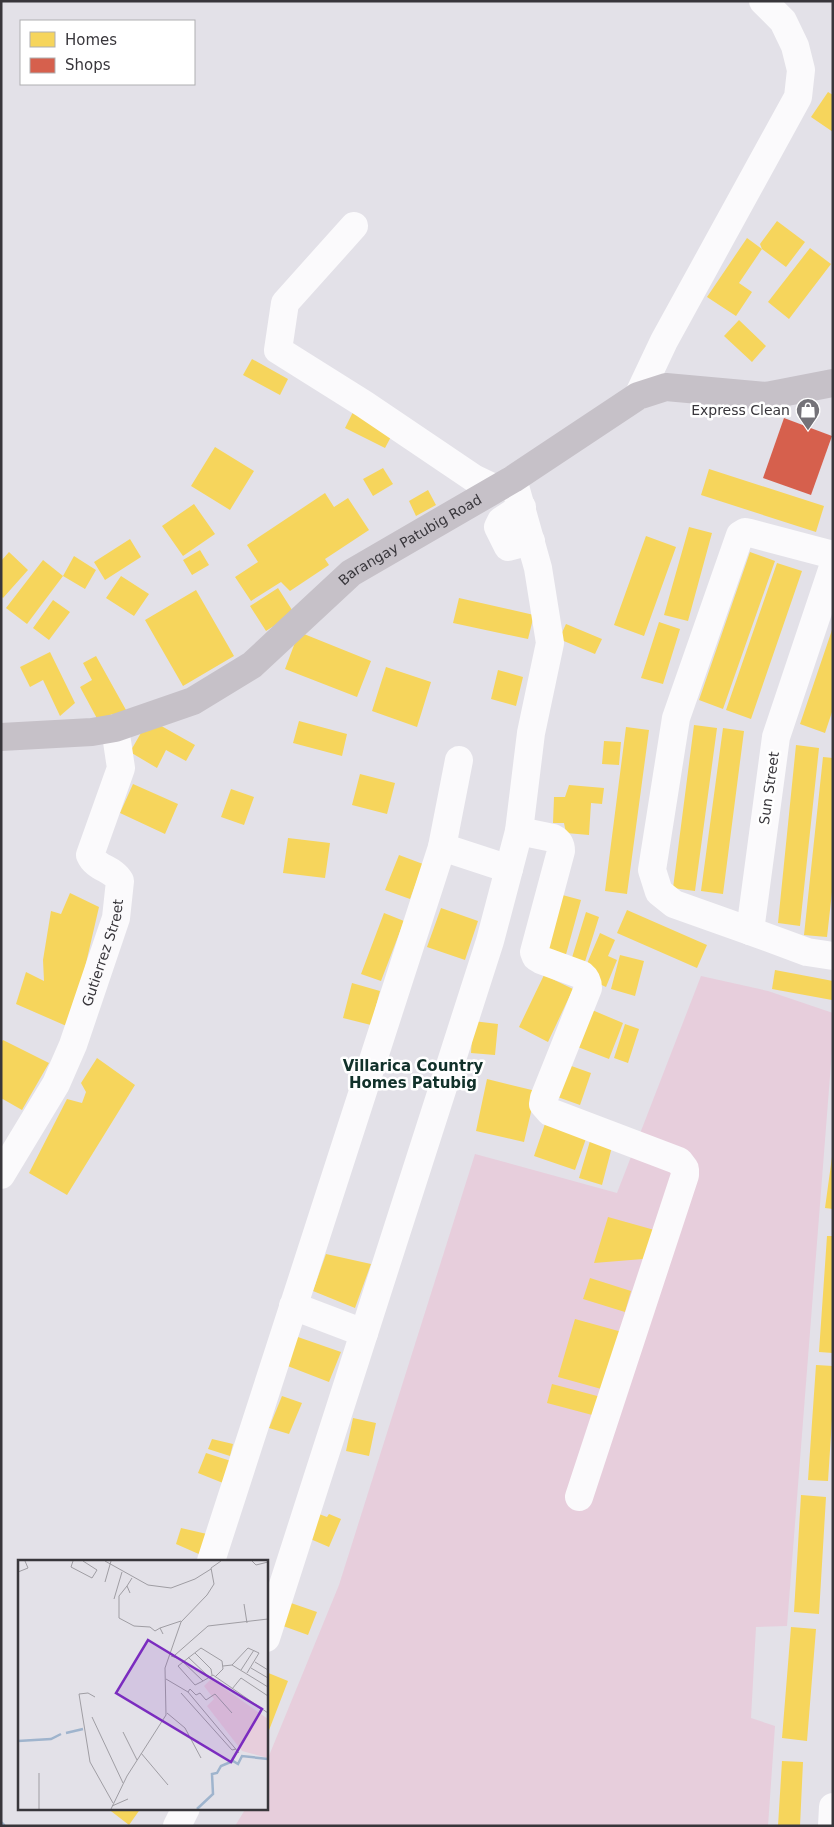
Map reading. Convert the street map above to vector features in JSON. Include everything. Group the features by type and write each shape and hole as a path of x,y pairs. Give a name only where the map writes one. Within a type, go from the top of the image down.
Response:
{"main road":[{"name":"Barangay Patubig Road","path":"1,737 92,732 115,728 193,701 252,665 350,573 505,484 638,396 666,388 766,396 829,389"}],"street":[{"path":"638,396 664,341 798,97 801,70 795,46 783,21 763,1"},
{"path":"268,1632 490,941 519,831 531,733 550,643 538,568 522,507 505,484 475,479 364,404 278,350 285,303 354,226"},
{"path":"833,555 750,533 745,532 740,535 676,718 652,870 659,892 674,904 807,952 833,956"},
{"name":"Sun Street","path":"750,931 776,737 833,567"},
{"name":"Gutierrez Street","path":"1,1176 56,1084 73,1045 116,918 120,881 113,872 93,861 90,855 121,768 115,728"},
{"path":"211,1560 442,847 459,760"},
{"path":"519,831 553,838 558,840 561,845 534,952 536,957 582,975 588,983 588,988 543,1104 550,1112 679,1162 685,1169 579,1498"},
{"path":"442,847 509,869"},
{"path":"294,1306 364,1333"},
{"path":"832,1826 833,1807"},
{"path":"177,1826 185,1810"}],"shaded area":[{"path":"701,976 768,991 833,1013 833,1038 787,1626 756,1627 751,1718 775,1726 768,1826 235,1826 245,1810 268,1810 268,1758 339,1585 475,1154 617,1193"}],"building: Homes":[{"path":"828,92 833,95 833,132 811,117"},
{"path":"777,221 805,242 786,267 762,249 760,244"},
{"path":"747,238 762,249 739,283 752,292 736,316 707,297"},
{"path":"810,248 831,264 789,319 768,302"},
{"path":"739,320 766,346 752,362 724,336"},
{"path":"252,359 288,379 280,395 243,375"},
{"path":"353,412 393,433 385,448 345,428"},
{"path":"215,447 254,471 230,510 191,486"},
{"path":"383,468 393,484 373,496 363,479"},
{"path":"709,469 824,506 816,532 701,495"},
{"path":"428,490 436,505 416,516 409,501"},
{"path":"325,493 334,507 348,498 369,530 325,559 329,565 290,591 281,582 251,601 235,577 258,562 247,545"},
{"path":"194,504 215,534 183,556 162,526"},
{"path":"689,527 712,533 688,621 664,615"},
{"path":"646,536 676,547 644,636 614,625"},
{"path":"130,539 141,557 105,580 94,562"},
{"path":"200,550 209,565 192,575 183,560"},
{"path":"9,552 28,570 3,598 1,596 1,561"},
{"path":"750,552 775,561 723,709 699,700"},
{"path":"74,556 96,570 85,589 63,576"},
{"path":"43,560 63,576 27,624 6,608"},
{"path":"777,563 802,571 751,719 726,710"},
{"path":"121,576 149,594 134,616 106,598"},
{"path":"278,588 294,613 266,631 250,606"},
{"path":"196,590 234,656 183,686 145,620"},
{"path":"459,598 534,615 528,639 453,623"},
{"path":"53,600 70,612 49,640 33,628"},
{"path":"659,622 680,629 663,684 641,678"},
{"path":"566,624 602,639 595,654 559,639"},
{"path":"832,630 833,709 825,733 800,724"},
{"path":"299,632 371,661 357,697 285,669"},
{"path":"50,652 75,703 60,716 43,680 30,687 20,667"},
{"path":"96,656 126,710 100,724 80,687 92,680 83,663"},
{"path":"386,667 431,682 417,727 372,711"},
{"path":"498,670 523,677 516,706 491,699"},
{"path":"149,719 195,745 186,761 166,750 157,768 130,752"},
{"path":"299,721 347,734 342,756 293,743"},
{"path":"694,725 717,728 695,891 673,888"},
{"path":"626,727 649,730 627,894 605,891"},
{"path":"723,728 744,731 723,894 701,891"},
{"path":"604,741 621,742 619,765 602,764"},
{"path":"796,745 819,748 800,926 778,923"},
{"path":"823,757 833,758 833,883 827,937 804,935"},
{"path":"360,774 395,783 387,814 352,805"},
{"path":"133,784 178,804 165,834 120,813"},
{"path":"569,785 604,788 602,804 591,803 589,835 566,833 564,823 553,823 554,797 565,797"},
{"path":"231,789 254,797 244,825 221,817"},
{"path":"288,838 330,843 325,878 283,873"},
{"path":"399,855 423,864 410,899 385,890"},
{"path":"70,893 99,907 71,1028 16,1004 26,972 44,981 43,960 51,911 61,914"},
{"path":"555,893 581,900 565,958 539,950"},
{"path":"441,908 478,921 465,960 427,947"},
{"path":"627,910 707,945 697,968 617,933"},
{"path":"586,912 599,917 583,968 570,964"},
{"path":"384,913 404,921 381,981 361,974"},
{"path":"600,933 615,940 608,956 617,960 606,987 593,981 586,966"},
{"path":"620,955 644,961 635,996 611,989"},
{"path":"775,970 833,981 832,1000 772,989"},
{"path":"544,975 573,989 548,1042 519,1027"},
{"path":"352,983 380,991 371,1025 343,1018"},
{"path":"585,1007 623,1023 609,1059 570,1044"},
{"path":"473,1021 498,1024 495,1055 471,1053"},
{"path":"625,1024 639,1029 628,1063 614,1058"},
{"path":"3,1040 49,1063 22,1110 1,1098 1,1043"},
{"path":"97,1058 135,1085 67,1195 29,1173 67,1099 82,1103 86,1092 81,1083"},
{"path":"563,1063 591,1073 580,1105 552,1095"},
{"path":"487,1079 536,1091 524,1142 476,1131"},
{"path":"547,1118 588,1133 575,1170 534,1156"},
{"path":"590,1141 612,1147 602,1185 579,1178"},
{"path":"833,1157 833,1209 825,1208"},
{"path":"608,1217 658,1231 643,1259 594,1263"},
{"path":"827,1236 833,1236 833,1353 819,1352"},
{"path":"326,1254 371,1264 355,1308 313,1291"},
{"path":"590,1278 631,1291 625,1312 583,1299"},
{"path":"575,1319 622,1332 605,1390 558,1377"},
{"path":"295,1336 341,1352 329,1382 285,1365"},
{"path":"816,1365 833,1366 833,1404 828,1481 808,1480"},
{"path":"552,1384 601,1397 596,1416 547,1403"},
{"path":"282,1396 302,1403 289,1434 269,1428"},
{"path":"353,1418 376,1423 369,1456 346,1451"},
{"path":"212,1439 233,1444 230,1456 208,1449"},
{"path":"206,1453 234,1462 223,1483 198,1473"},
{"path":"801,1495 826,1497 819,1614 794,1612"},
{"path":"319,1514 327,1517 329,1514 341,1519 329,1547 308,1538"},
{"path":"181,1528 207,1534 201,1555 176,1544"},
{"path":"291,1603 317,1612 308,1635 283,1626"},
{"path":"791,1627 816,1629 807,1741 782,1738"},
{"path":"268,1673 288,1681 268,1733"},
{"path":"782,1761 803,1762 800,1826 778,1826"},
{"path":"110,1810 140,1810 129,1825"}],"building: Shops":[{"path":"784,418 832,436 811,495 763,478"}],"place":[{"name":"Express Clean","path":"808,431"}],"district":[{"name":"Villarica Country Homes Patubig","path":"413,1074"}]}
